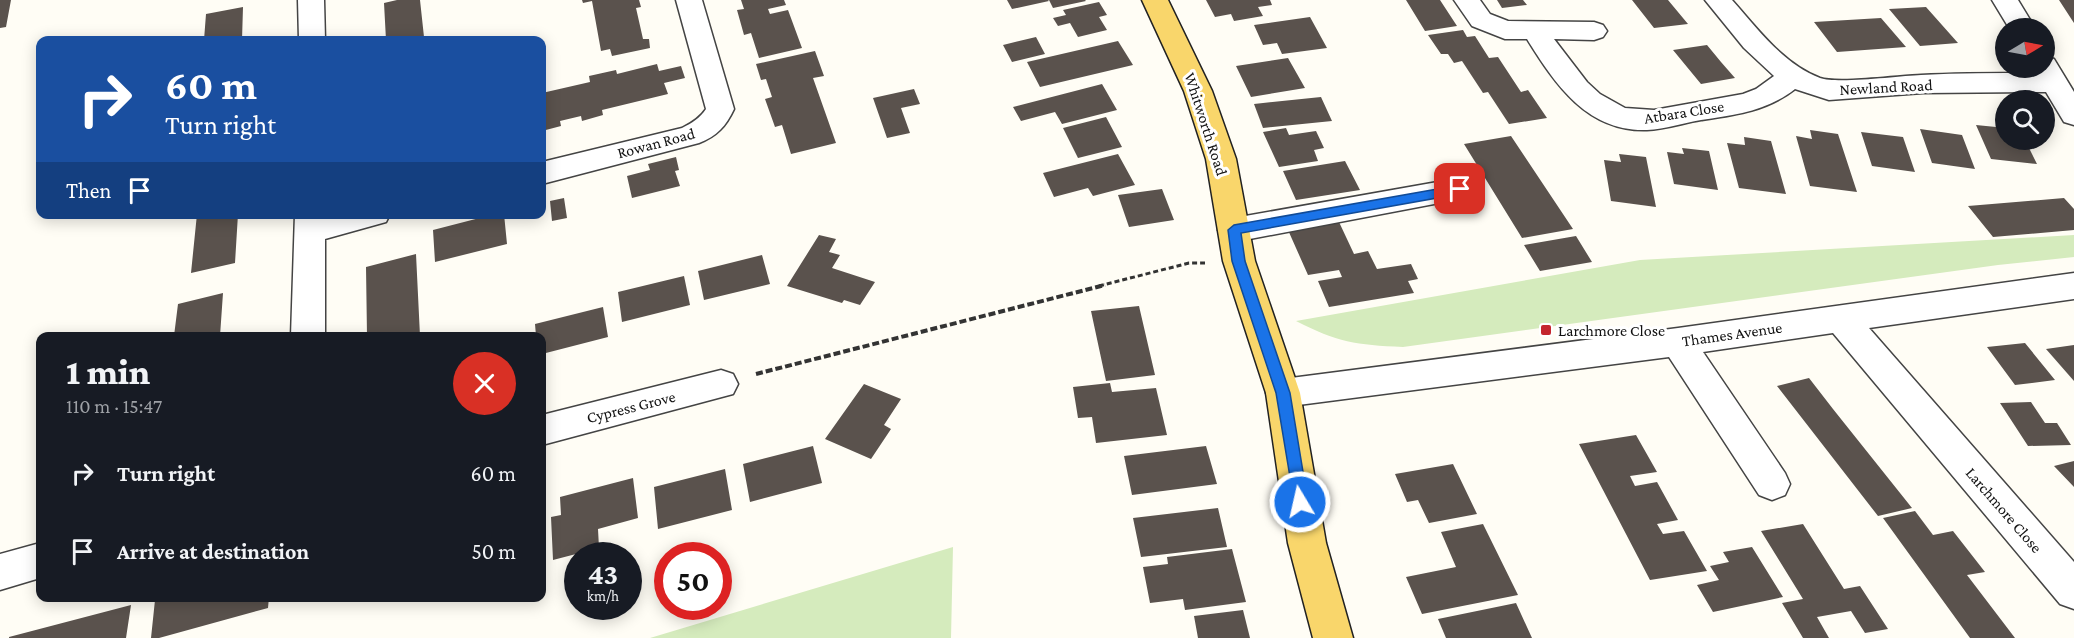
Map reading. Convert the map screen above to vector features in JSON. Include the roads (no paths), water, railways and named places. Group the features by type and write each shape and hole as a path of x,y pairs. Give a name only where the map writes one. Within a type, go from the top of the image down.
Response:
{"main road":[{"name":"Whitworth Road","path":"1155,0 1198,91 1221,159 1239,261 1283,393 1307,543 1333,638"}],"street":[{"path":"311,0 312,36"},
{"name":"Rowan Road","path":"546,172 689,136 715,121 720,109 689,0"},
{"path":"1467,0 1481,20 1505,30 1594,31"},
{"name":"Newland Road","path":"1718,0 1779,68 1804,83 1829,90 1999,78"},
{"path":"2005,0 2016,18"},
{"name":"Atbara Close","path":"1535,32 1562,73 1583,95 1604,111 1627,118 1640,120 1666,117 1757,100 1792,77"},
{"path":"2052,78 2074,115"},
{"path":"1234,230 1460,189"},
{"path":"308,332 310,223 339,219"},
{"name":"Thames Avenue","path":"1283,393 1678,342 2074,286"},
{"name":"Larchmore Close","path":"1841,319 2074,591"},
{"path":"1678,342 1772,484"},
{"name":"Cypress Grove","path":"546,429 721,384"},
{"path":"0,572 36,562"}],"place":[{"name":"Larchmore Close","path":"1546,330"}]}
